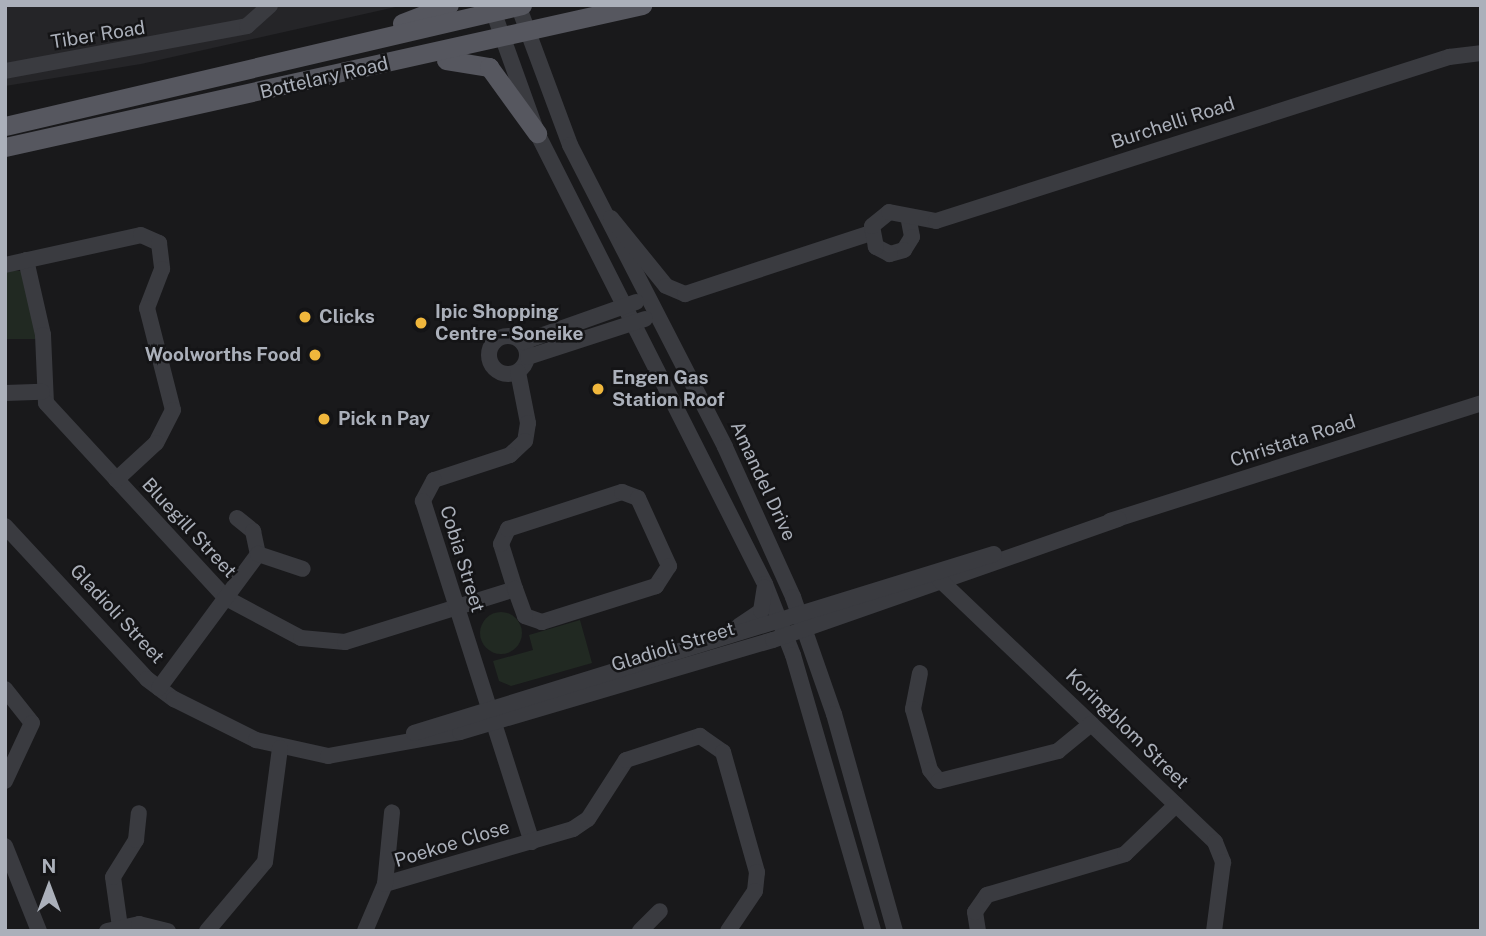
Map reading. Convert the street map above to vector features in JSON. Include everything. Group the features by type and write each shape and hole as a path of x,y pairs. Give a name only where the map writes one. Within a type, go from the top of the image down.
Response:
{"main road":[{"path":"245,74 449,5"},
{"name":"Bottelary Road","path":"5,147 642,5"},
{"name":"Bottelary Road","path":"5,126 245,74 492,10 519,6"},
{"path":"351,72 477,60 494,72 537,133"}],"street":[{"name":"Tiber Road","path":"5,71 247,26 270,5"},
{"name":"Amandel Drive","path":"519,6 525,32 606,214 657,314 801,621 893,930"},
{"path":"492,10 537,133 628,306 765,584 782,628 873,931"},
{"name":"Burchelli Road","path":"871,233 876,219 889,212 909,221 936,221 1481,45"},
{"name":"Burchelli Road","path":"1449,57 1481,53"},
{"path":"606,214 632,238 666,286 685,294 871,233 876,247 890,254 904,250 912,237 936,221"},
{"path":"909,221 912,237"},
{"path":"5,265 141,235 159,243 162,270 147,308 173,410 156,443 116,480"},
{"path":"5,393 43,393 43,335 26,260"},
{"path":"648,297 526,350 512,373 491,365 491,346 506,336 526,350 636,322 657,314"},
{"name":"Cobia Street","path":"512,373 528,428 521,446 434,480 423,497 455,608 532,842"},
{"name":"Bluegill Street","path":"43,393 116,480 226,598 322,643 455,608 515,589"},
{"name":"Christata Road","path":"937,578 1481,404"},
{"path":"622,492 638,498 669,566 656,586 542,622 525,616 515,589 501,544 508,529 622,492"},
{"path":"159,688 258,554 253,531 237,519"},
{"name":"Gladioli Street","path":"5,526 159,688 280,748 328,756 369,750 492,716 782,628"},
{"path":"258,554 303,569"},
{"path":"782,628 937,578"},
{"name":"Koringblom Street","path":"937,578 1176,805 1222,855 1214,931"},
{"path":"691,645 757,615 765,584"},
{"name":"Gladioli Street","path":"492,716 691,645 782,628"},
{"path":"919,673 913,709 930,770 939,781 1058,751 1091,724"},
{"path":"5,689 32,723 5,781"},
{"name":"Poekoe Close","path":"385,884 532,842 584,823 631,757 694,736 711,739 723,752 757,872 755,891 729,931"},
{"path":"208,931 265,862 280,748"},
{"path":"978,931 975,912 987,895 1125,854 1176,805"},
{"name":"Poekoe Close","path":"365,931 385,884 392,812"},
{"path":"138,813 136,840 113,877 114,929 168,931"},
{"path":"5,846 38,931"},
{"path":"640,931 660,911"}],"shaded area":[{"path":"5,5 400,6 141,64 5,86"},
{"path":"5,270 21,271 39,339 5,339"},
{"path":"501,612 516,618 522,633 516,648 501,654 486,648 480,633 486,618"},
{"path":"580,620 592,663 511,686 499,681 493,661 533,650 529,635"}],"place":[{"name":"Clicks","path":"305,317"},
{"name":"Ipic Shopping Centre - Soneike","path":"421,323"},
{"name":"Woolworths Food","path":"315,355"},
{"name":"Engen Gas Station Roof","path":"598,389"},
{"name":"Pick n Pay","path":"324,419"}]}
